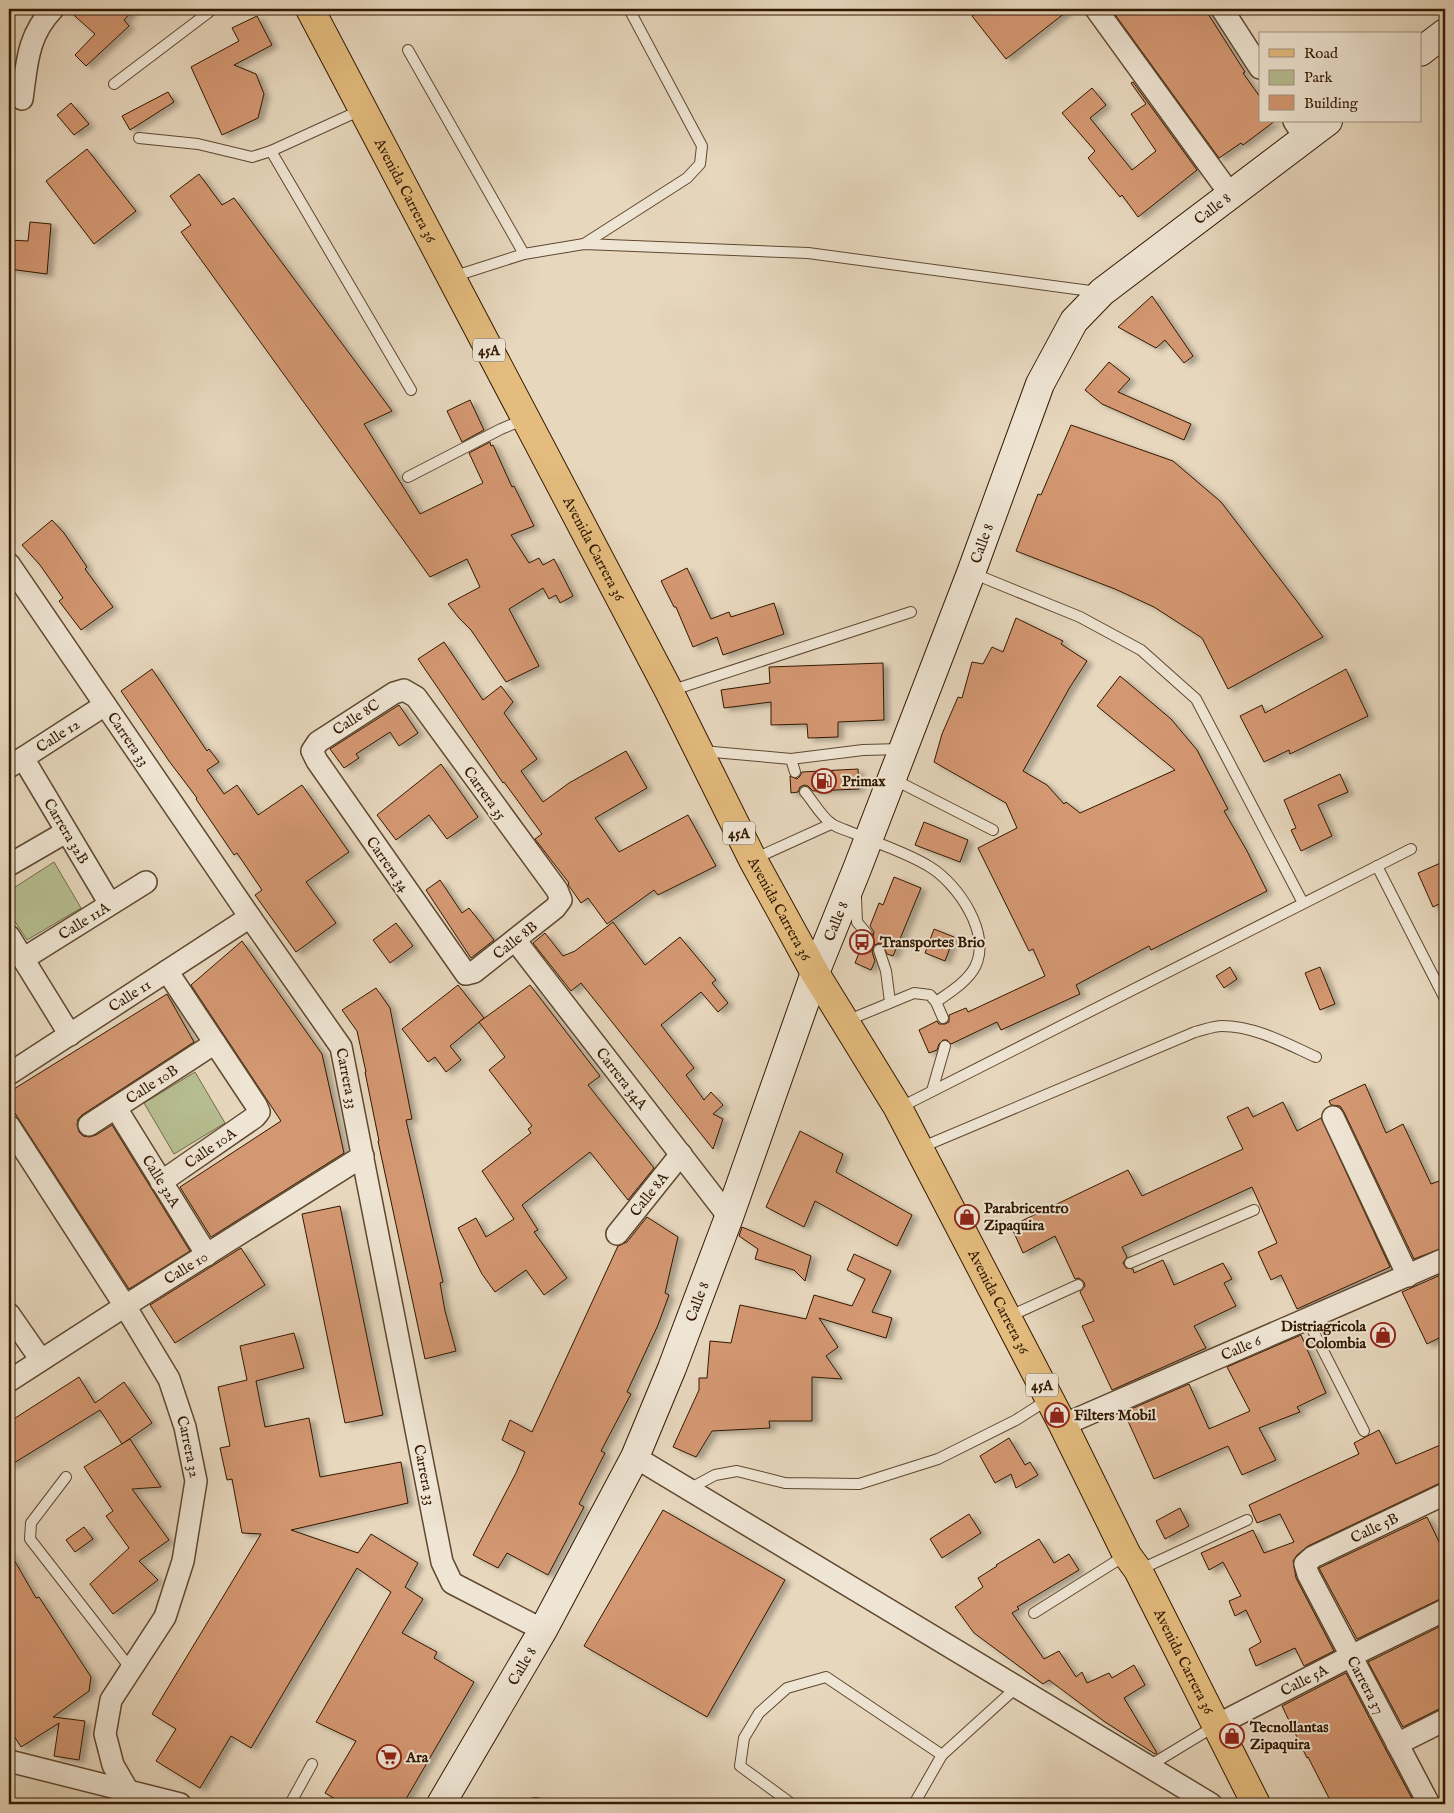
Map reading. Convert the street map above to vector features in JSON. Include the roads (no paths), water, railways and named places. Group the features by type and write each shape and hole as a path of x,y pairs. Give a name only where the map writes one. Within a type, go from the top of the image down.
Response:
{"main road":[{"name":"Avenida Carrera 36","path":"310,9 669,692 753,860 815,973 898,1108 1064,1425 1132,1563 1256,1804"},
{"path":"1422,51 1445,34"},
{"name":"Calle 8","path":"441,1804 542,1630 634,1457 672,1368 730,1216 815,973 971,573 1040,384 1074,321 1102,292 1230,194 1300,130 1325,122"}],"street":[{"path":"22,99 28,50 42,20 53,9"},
{"path":"1096,9 1230,194"},
{"path":"1222,9 1259,66"},
{"name":"Carrera 33","path":"9,564 340,1047 364,1156 442,1562 452,1583 542,1630"},
{"name":"Calle 8C","path":"312,751 318,742 394,693 404,690"},
{"name":"Carrera 35","path":"404,690 416,697 551,882 561,900"},
{"name":"Calle 12","path":"16,762 105,705"},
{"name":"Carrera 34","path":"312,751 316,761 466,974"},
{"name":"Carrera 32B","path":"16,762 66,832 110,904"},
{"path":"9,865 66,832"},
{"name":"Calle 11A","path":"23,959 146,882"},
{"name":"Calle 8B","path":"466,974 474,972 555,908 561,900"},
{"name":"Calle 11","path":"9,1074 250,917"},
{"path":"9,936 70,1034"},
{"name":"Carrera 34A","path":"515,940 730,1216"},
{"path":"167,971 215,1044"},
{"name":"Calle 10B","path":"89,1125 215,1044"},
{"name":"Calle 10A","path":"161,1182 255,1117 259,1112 215,1044"},
{"name":"Calle 32A","path":"116,1108 207,1255"},
{"path":"1332,1117 1408,1276"},
{"name":"Carrera 32","path":"9,1126 169,1378 185,1427 196,1480 184,1561 165,1617 110,1700 105,1734 113,1764 128,1791"},
{"name":"Calle 8A","path":"617,1234 681,1154"},
{"name":"Calle 10","path":"9,1381 364,1156"},
{"name":"Calle 6","path":"1064,1425 1445,1259"},
{"path":"9,1314 41,1360"},
{"path":"634,1457 1211,1804"},
{"name":"Calle 5B","path":"1305,1564 1313,1557 1445,1494"},
{"name":"Carrera 37","path":"1305,1564 1308,1574 1429,1804"},
{"name":"Calle 5A","path":"1217,1725 1445,1610"},
{"path":"1397,1744 1445,1720"},
{"path":"9,1761 180,1804"}],"lane":[{"path":"114,84 213,9"},
{"path":"584,244 687,178 700,164 702,146 629,9"},
{"path":"408,50 524,254"},
{"path":"138,138 198,144 252,157 271,151 363,109"},
{"path":"271,151 411,390"},
{"path":"451,278 524,254 584,244 808,253 1102,292"},
{"path":"408,478 501,429 525,419"},
{"path":"971,573 1080,617 1141,650 1196,699 1303,904"},
{"path":"669,692 911,612"},
{"path":"698,751 791,759 863,750 903,749"},
{"path":"791,759 795,772"},
{"path":"892,778 993,830"},
{"path":"805,792 831,824 899,851 931,867 952,884 970,912 979,935 980,954 974,969 960,985 936,1002"},
{"path":"753,860 831,824"},
{"path":"898,1108 1411,849"},
{"path":"1377,866 1445,1000"},
{"path":"857,869 855,906 857,922 867,934"},
{"path":"880,950 886,971 890,1002"},
{"path":"844,1022 914,993 930,995 936,1002 943,1018"},
{"path":"919,1149 1195,1032 1221,1026 1244,1028 1275,1038 1316,1057"},
{"path":"932,1091 945,1046"},
{"path":"1130,1263 1254,1210"},
{"path":"1007,1317 1078,1285"},
{"path":"1307,1319 1364,1431"},
{"path":"689,1489 715,1475 737,1471 785,1483 859,1484 938,1459 1016,1420 1049,1398"},
{"path":"66,1477 31,1523 30,1539 131,1669"},
{"path":"1034,1613 1132,1563 1247,1520"},
{"path":"792,1804 740,1766 744,1738 759,1713 787,1688 826,1677 942,1755"},
{"path":"914,1804 942,1755 1016,1687"},
{"path":"1148,1766 1217,1725"},
{"path":"290,1804 312,1764"},
{"path":"532,1804 540,1804"}],"place":[{"name":"Primax","path":"824,781"},
{"name":"Transportes Brio","path":"862,942"},
{"name":"Parabricentro Zipaquira","path":"967,1217"},
{"name":"Distriagricola Colombia","path":"1383,1335"},
{"name":"Filters Mobil","path":"1057,1415"},
{"name":"Tecnollantas Zipaquira","path":"1232,1736"},
{"name":"Ara","path":"389,1757"}]}
